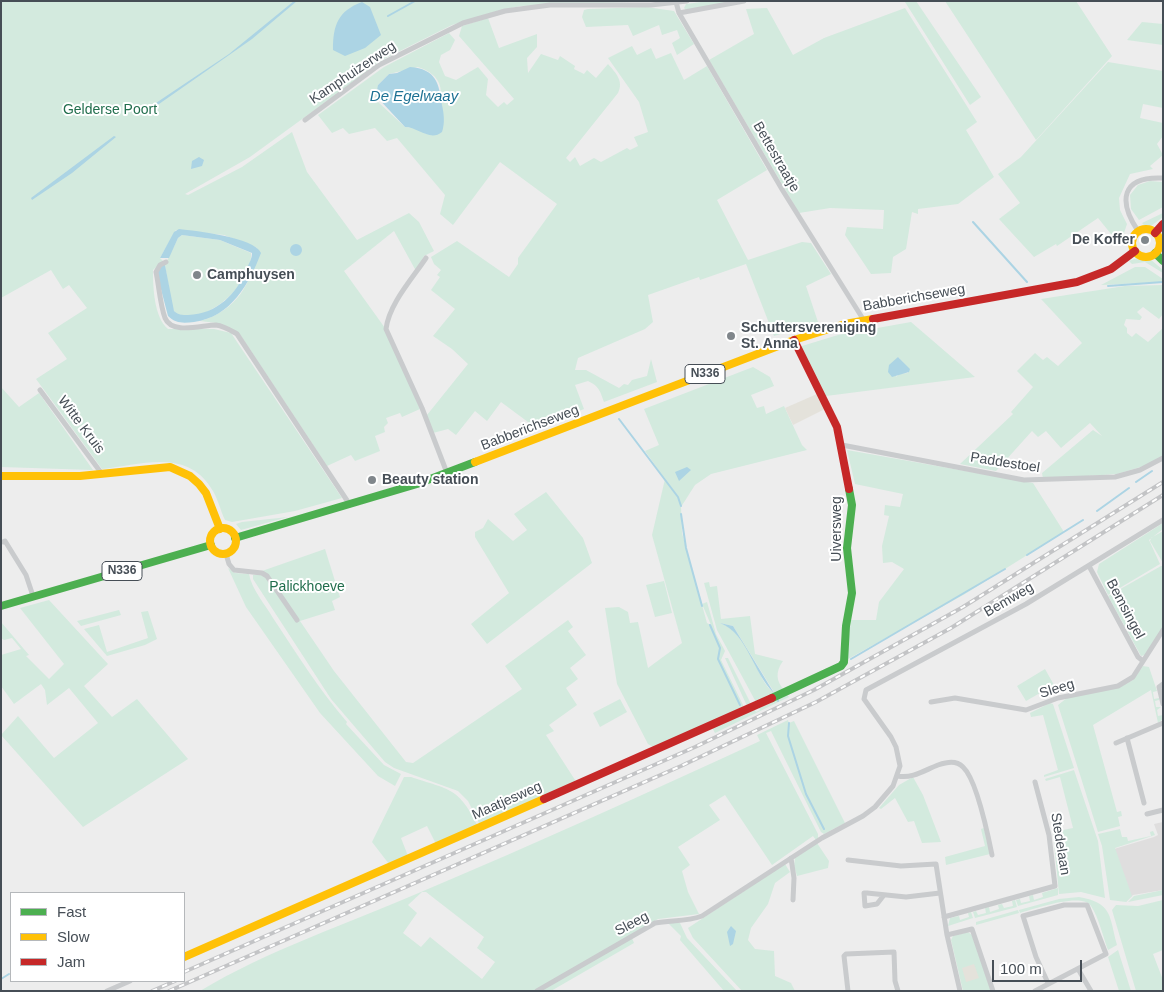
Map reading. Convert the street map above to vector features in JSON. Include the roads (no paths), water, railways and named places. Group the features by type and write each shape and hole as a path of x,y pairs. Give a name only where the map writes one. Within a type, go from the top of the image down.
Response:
{"main road":[{"path":"1155,232 1163,224"},
{"path":"1155,232 1147,229 1138,231 1132,243 1134,251 1142,256 1155,253"},
{"path":"1155,232 1159,245 1155,253"},
{"name":"Babberichseweg","path":"235,538 350,505 447,473 794,340 862,320 1077,282 1111,268 1134,251"},
{"path":"1155,253 1163,261"},
{"name":"Uiversweg","path":"794,340 838,426 852,505 847,548 852,593 846,626 844,662 841,666"},
{"name":"Witte Kruis","path":"1,476 102,474 166,467 180,470 190,476 206,493 220,529"},
{"path":"220,529 229,530 235,538 234,548 226,554 216,552 211,545 212,535 220,529"},
{"name":"N336","path":"1,606 211,545"},
{"name":"Maatjesweg","path":"185,957 759,705 841,666"}],"street":[{"name":"Kamphuizerweg","path":"304,120 379,65 463,23 505,10 550,5 651,5 686,1"},
{"path":"679,13 744,1"},
{"name":"Bettestraatje","path":"676,2 679,13 787,199 862,320"},
{"path":"1138,231 1126,210 1124,201 1126,192 1138,180 1151,177 1163,178"},
{"path":"426,258 388,319 386,329 422,408 447,473"},
{"path":"166,262 160,265 156,272 166,319 173,326 183,328 217,325 228,328 237,334 350,505"},
{"name":"Witte Kruis","path":"40,390 102,474"},
{"name":"Paddestoel","path":"842,445 1033,480 1116,477 1140,470 1163,458"},
{"name":"Bemweg","path":"898,776 900,766 896,747 864,699 864,692 1026,604 1163,520"},
{"path":"2,542 5,541 26,574 33,596"},
{"path":"226,554 230,566 234,570 262,572 267,576 297,620"},
{"name":"Bemsingel","path":"1089,566 1138,657 1143,661"},
{"name":"Sleeg","path":"931,702 955,698 1026,710 1058,698 1124,683 1133,677 1163,630"},
{"path":"1163,684 1159,687 1163,704"},
{"path":"1116,743 1163,723"},
{"path":"1127,738 1144,803"},
{"path":"898,776 908,777 948,762 962,766 968,774 984,816 992,854"},
{"name":"Sleeg","path":"537,991 655,923 671,920 688,922 702,916 791,858 875,807 894,786 898,776"},
{"name":"Stedelaan","path":"944,917 1054,886 1050,841 1035,782"},
{"path":"1147,814 1163,810"},
{"path":"791,858 794,878 793,900"},
{"path":"848,860 901,866 936,864 947,935 960,991"},
{"path":"884,895 906,898 940,892"},
{"path":"1035,991 1106,954 1087,905 1064,905 1023,916 1036,957 1048,983"},
{"path":"947,935 972,929 993,991"},
{"path":"848,991 843,960 846,954 894,952 898,991"},
{"path":"1078,969 1091,991"},
{"path":"107,991 128,982"}],"water":[{"path":"294,1 297,1 252,39 149,111 147,109 229,54"},
{"path":"362,2 370,7 381,35 365,48 345,56 333,50 336,26 338,20 347,10"},
{"name":"De Egelwaay","path":"410,67 426,71 435,78 441,97 444,119 442,132 437,135 428,135 405,127 376,96 378,85 389,74 397,73"},
{"path":"114,136 116,137 72,173 32,200 31,198"},
{"path":"199,157 204,160 202,166 191,169 192,161"},
{"path":"179,229 211,233 236,239 256,247 261,253 251,276 237,297 228,306 207,319 183,323 177,322 168,316 157,274 162,265 165,265 174,311 182,315 198,314 217,307 232,294 243,277 252,253 220,240 182,235 178,238 169,258 160,258 174,232"},
{"path":"298,244 301,245 301,255 294,256 291,255 290,248 291,245"},
{"path":"898,357 910,369 909,372 892,377 888,372 889,365"},
{"path":"687,467 691,470 679,481 675,472"},
{"path":"720,623 733,626 774,693 760,675 738,636"},
{"path":"731,926 736,931 733,944 730,946 727,932"}],"waterway":[{"path":"388,16 415,1"},
{"path":"973,222 1027,282"},
{"path":"1108,286 1163,282"},
{"path":"619,419 678,497 681,506"},
{"path":"1136,482 1152,471"},
{"path":"1097,511 1129,488"},
{"path":"681,514 686,548 702,606"},
{"path":"1027,555 1083,520"},
{"path":"851,659 1005,569"},
{"path":"710,625 720,648 718,659 740,705"},
{"path":"789,723 788,736 806,794 824,829"},
{"path":"1,979 9,974"}],"railway":[{"path":"185,972 695,747 814,690 963,607 1163,482"},
{"path":"169,991 681,766 816,702 951,628 1163,495"},
{"path":"152,991 173,982"}],"place":[{"name":"De Koffer","path":"1145,240"},
{"name":"Camphuysen","path":"197,275"},
{"name":"Schuttersvereniging St. Anna","path":"731,336"},
{"name":"Beauty station","path":"372,480"}],"park label":[{"name":"Gelderse Poort","path":"110,110"},
{"name":"Palickhoeve","path":"307,587"}]}
